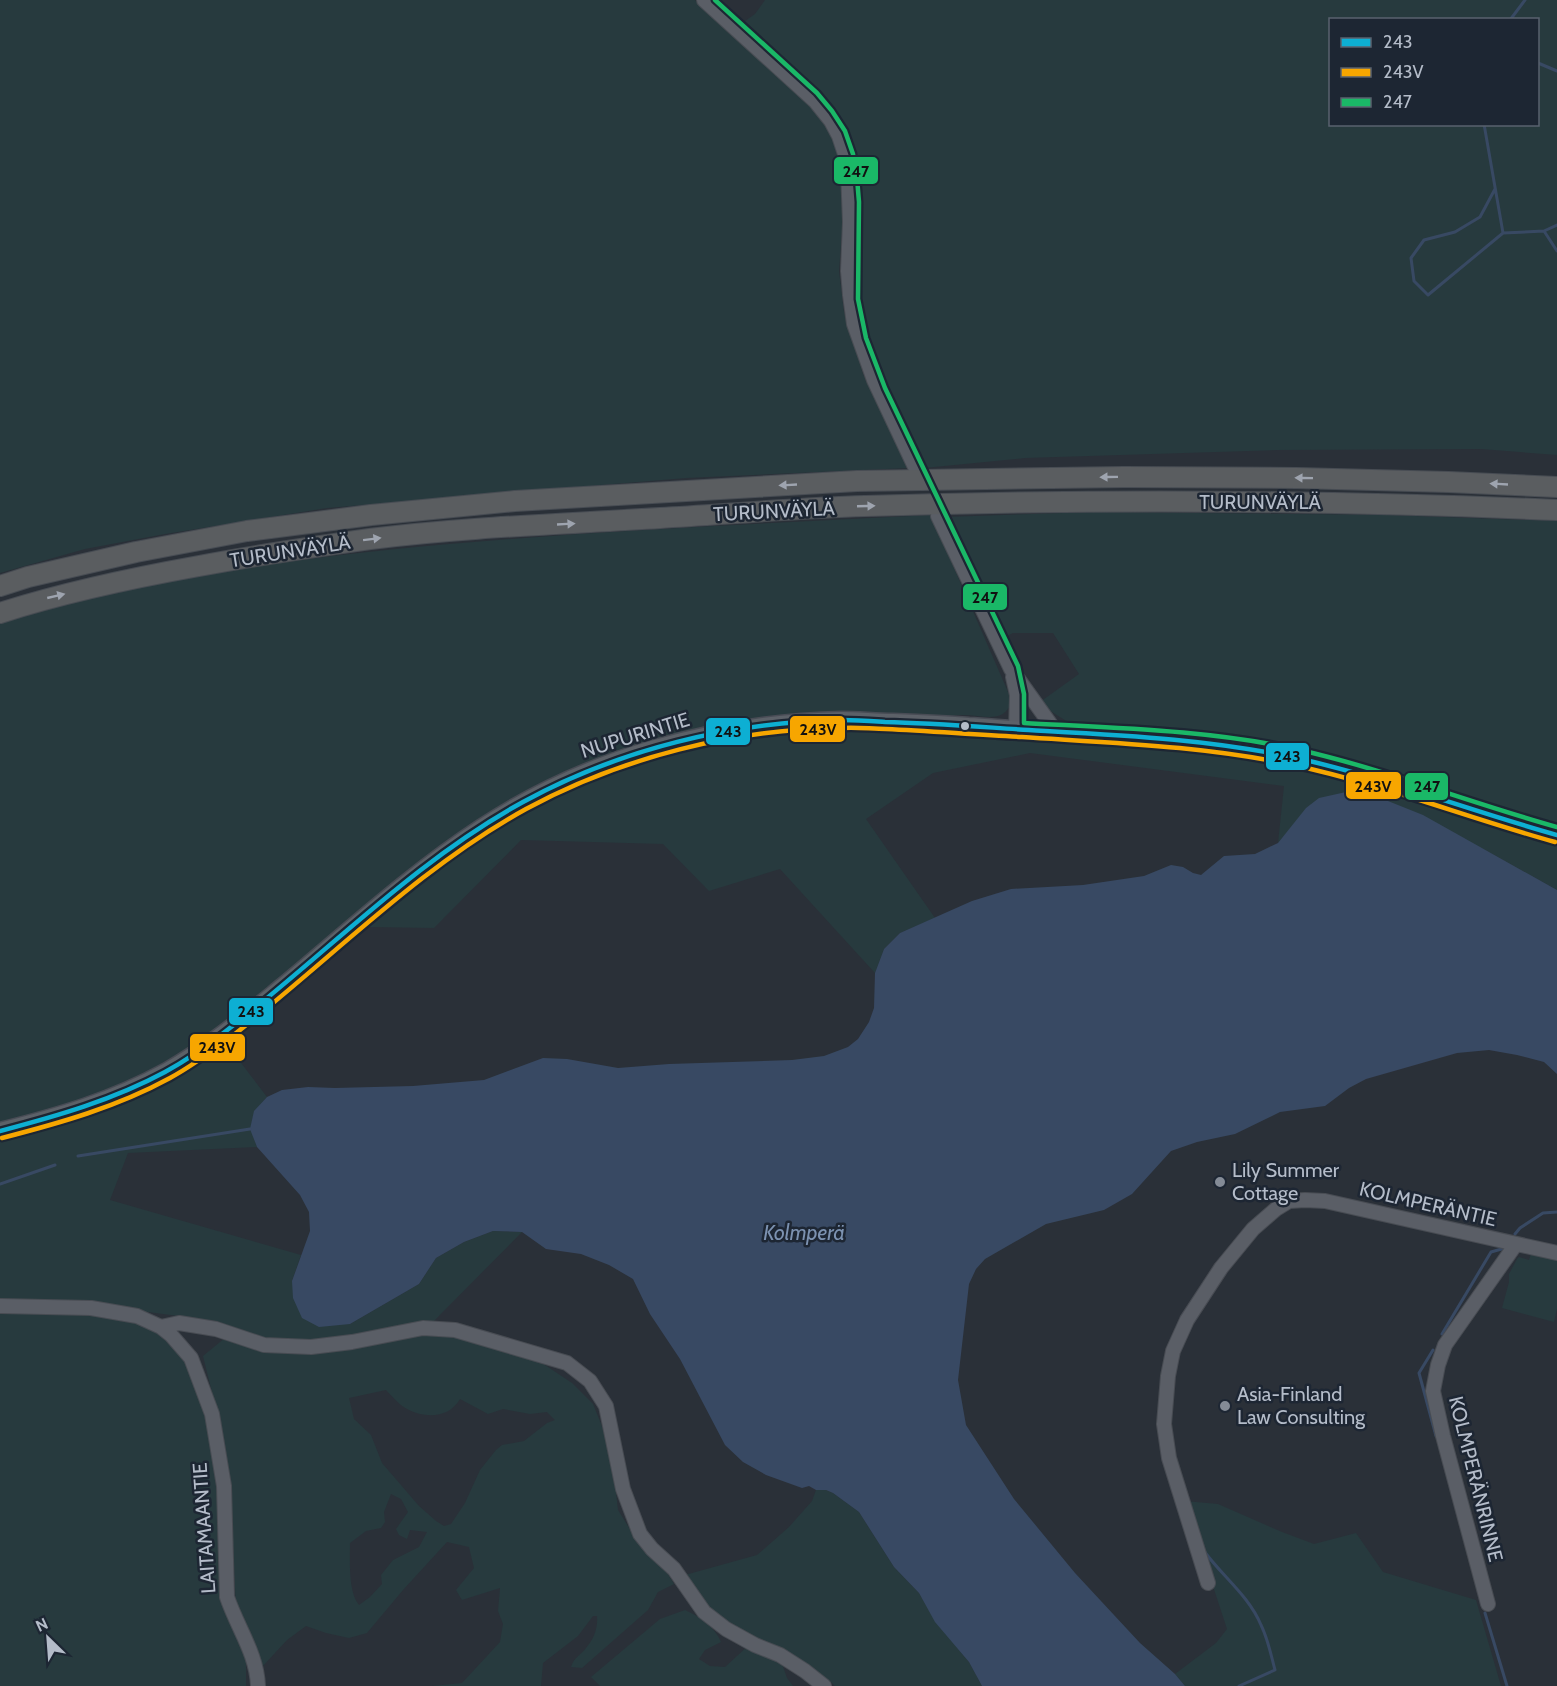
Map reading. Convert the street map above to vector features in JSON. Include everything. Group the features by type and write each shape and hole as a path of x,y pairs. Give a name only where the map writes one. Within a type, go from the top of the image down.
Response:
{"highway":[{"name":"TURUNVÄYLÄ","path":"0,586 28,577 125,555 247,531 371,515 515,501 857,481 1112,477 1297,478 1557,487"},
{"name":"TURUNVÄYLÄ","path":"0,613 36,601 142,576 250,556 373,539 519,526 863,506 1116,502 1452,505 1557,510"}],"main road":[{"name":"NUPURINTIE","path":"0,1131 91,1106 169,1070 210,1043 260,1005 428,866 481,828 527,800 578,775 632,754 704,736 766,726 842,720 966,725 1186,740 1295,757 1350,771 1557,835"}],"street":[{"path":"705,0 815,101 831,121 839,136 848,171 849,283 854,324 874,380 915,467"},
{"path":"938,516 1011,669 1056,732"},
{"path":"1011,669 1017,695 1016,730"},
{"name":"KOLMPERÄNTIE","path":"1208,1583 1169,1458 1164,1424 1168,1376 1173,1350 1187,1320 1221,1268 1253,1229 1289,1201 1325,1201 1557,1253"},
{"name":"KOLMPERÄNRINNE","path":"1488,1604 1433,1391 1444,1345 1516,1244"},
{"name":"LAITAMAANTIE","path":"0,1306 91,1308 137,1316 171,1335 191,1358 212,1414 224,1486 227,1597 232,1614 253,1656 258,1674 258,1686"},
{"path":"161,1328 179,1323 216,1329 264,1345 311,1347 352,1342 423,1328 455,1330 567,1364 590,1381 606,1406 623,1489 640,1534 652,1549 674,1569 704,1612 726,1629 755,1645 780,1655 824,1686"}],"green space":[{"path":"0,0 695,0 810,105 829,131 841,165 844,206 839,271 844,312 863,374 909,468 686,478 327,508 85,549 0,573"},
{"path":"765,0 1557,0 1557,455 1481,449 1278,450 1025,458 924,468 890,402 866,344 855,264 861,194 857,156 840,115 745,21 755,14"},
{"path":"1094,512 1387,515 1557,521 1557,828 1177,734 1071,724 1052,712 1040,702 1079,674 1053,633 1013,633 1007,636 945,517"},
{"path":"931,515 1012,701 1003,714 991,717 958,715 932,720 751,720 684,731 613,752 557,776 226,1023 178,1054 145,1073 93,1096 59,1108 0,1122 0,623 117,592 175,580 294,561 414,547 588,533"},
{"path":"823,728 1174,747 1286,763 1341,776 1557,844 1557,890 1483,849 1288,832 1278,843 1284,786 1030,753 933,773 866,819 935,918 900,933 884,949 875,973 780,869 709,891 663,844 521,840 434,928 368,927 456,855 516,814 581,781 640,759 699,743 732,742 766,732"},
{"path":"225,1042 267,1097 257,1109 252,1120 252,1132 257,1147 128,1153 110,1200 301,1255 292,1281 350,1324 419,1284 436,1258 464,1242 493,1231 522,1232 432,1323 309,1343 264,1340 216,1321 148,1312 0,1299 0,1138"},
{"path":"1532,1251 1557,1258 1557,1309 1554,1322 1502,1308 1509,1274 1519,1257 1529,1260"},
{"path":"68,1312 115,1316 140,1321 161,1332 190,1366 206,1416 216,1469 224,1606 246,1660 246,1686 0,1686 0,1313"},
{"path":"427,1329 542,1363 572,1383 593,1404 606,1436 618,1510 641,1547 665,1569 674,1584 658,1592 648,1610 582,1668 571,1667 593,1637 597,1616 593,1616 578,1636 543,1663 541,1686 432,1686 462,1683 500,1642 503,1624 498,1611 500,1588 462,1600 456,1590 474,1568 469,1547 447,1542 367,1633 349,1638 306,1626 287,1640 262,1667 236,1610 230,1479 203,1356 225,1338 263,1348","holes":["386,1390 398,1403 422,1414 443,1413 450,1410 460,1399 488,1414 503,1409 530,1414 547,1412 555,1420 547,1423 524,1441 502,1445 496,1450 480,1470 465,1503 451,1524 444,1526 419,1506 382,1463 371,1435 354,1419 349,1398","391,1494 401,1499 408,1512 396,1529 399,1535 407,1539 410,1530 427,1532 419,1547 393,1560 381,1575 382,1584 359,1605 351,1584 350,1543 366,1531 381,1528 385,1522 384,1512"]},
{"path":"816,1490 833,1493 859,1512 894,1567 919,1593 936,1622 969,1662 982,1686 835,1686 784,1649 756,1639 730,1625 705,1607 685,1575 757,1555 789,1527 812,1501"},
{"path":"1185,1501 1218,1504 1314,1544 1356,1533 1383,1572 1476,1600 1501,1686 1185,1686 1175,1674 1216,1643 1227,1629"},
{"path":"685,1610 706,1623 721,1642 705,1650 699,1659 710,1666 725,1667 748,1646 781,1661 787,1678 793,1686 600,1686 591,1677 660,1619"}],"water":[{"name":"Kolmperä","path":"1346,792 1383,799 1423,815 1557,890 1557,1074 1544,1062 1489,1050 1457,1053 1366,1079 1349,1088 1325,1106 1280,1112 1235,1134 1197,1142 1171,1151 1132,1194 1104,1210 1046,1224 985,1259 976,1269 969,1284 958,1380 966,1425 1014,1499 1075,1573 1140,1643 1185,1686 982,1686 969,1662 935,1622 919,1593 894,1567 859,1512 826,1490 816,1490 809,1486 802,1488 766,1475 743,1462 725,1445 680,1359 650,1314 633,1279 609,1265 581,1254 546,1249 522,1232 493,1231 464,1242 436,1258 419,1284 350,1324 319,1327 302,1318 293,1298 292,1281 310,1231 309,1212 300,1195 257,1147 250,1129 254,1111 267,1097 282,1090 308,1087 413,1086 484,1080 543,1058 567,1059 618,1068 792,1060 824,1056 848,1047 858,1039 869,1022 874,1008 875,973 884,949 900,933 972,901 1011,889 1083,885 1144,876 1171,865 1183,867 1201,875 1224,856 1255,854 1278,843 1306,808 1319,798"}],"waterway":[{"path":"1512,18 1525,0"},
{"path":"1539,63 1557,71"},
{"path":"1484,126 1503,233 1428,295 1414,281 1411,258 1424,240 1455,232 1480,217 1495,189"},
{"path":"1503,233 1544,231 1557,225"},
{"path":"1544,231 1557,251"},
{"path":"78,1156 250,1129"},
{"path":"0,1184 55,1165"},
{"path":"1515,1234 1520,1228 1543,1213 1557,1212"},
{"path":"1442,1334 1491,1252 1505,1248"},
{"path":"1433,1350 1419,1373 1436,1436"},
{"path":"1204,1551 1250,1605 1263,1630 1271,1653 1275,1670 1239,1686"},
{"path":"1485,1613 1507,1686"}],"transit line":[{"name":"247","path":"715,0 817,93 845,131 853,154 857,178 859,202 858,299 866,338 885,388 1018,666 1024,694 1024,723 1163,731 1266,743 1365,767 1557,827"},
{"name":"243","path":"0,1131 105,1099 181,1063 263,1002 444,852 523,802 560,783 637,753 718,733 759,726 847,720 1200,742 1267,752 1333,767 1557,835"},
{"name":"243V","path":"2,1138 109,1106 130,1098 186,1069 267,1008 411,887 486,833 526,809 563,791 640,761 720,740 802,730 854,728 1124,743 1226,753 1326,773 1392,791 1555,842"}],"place":[{"name":"Lily Summer Cottage","path":"1220,1182"},
{"name":"Asia-Finland Law Consulting","path":"1225,1406"}]}
